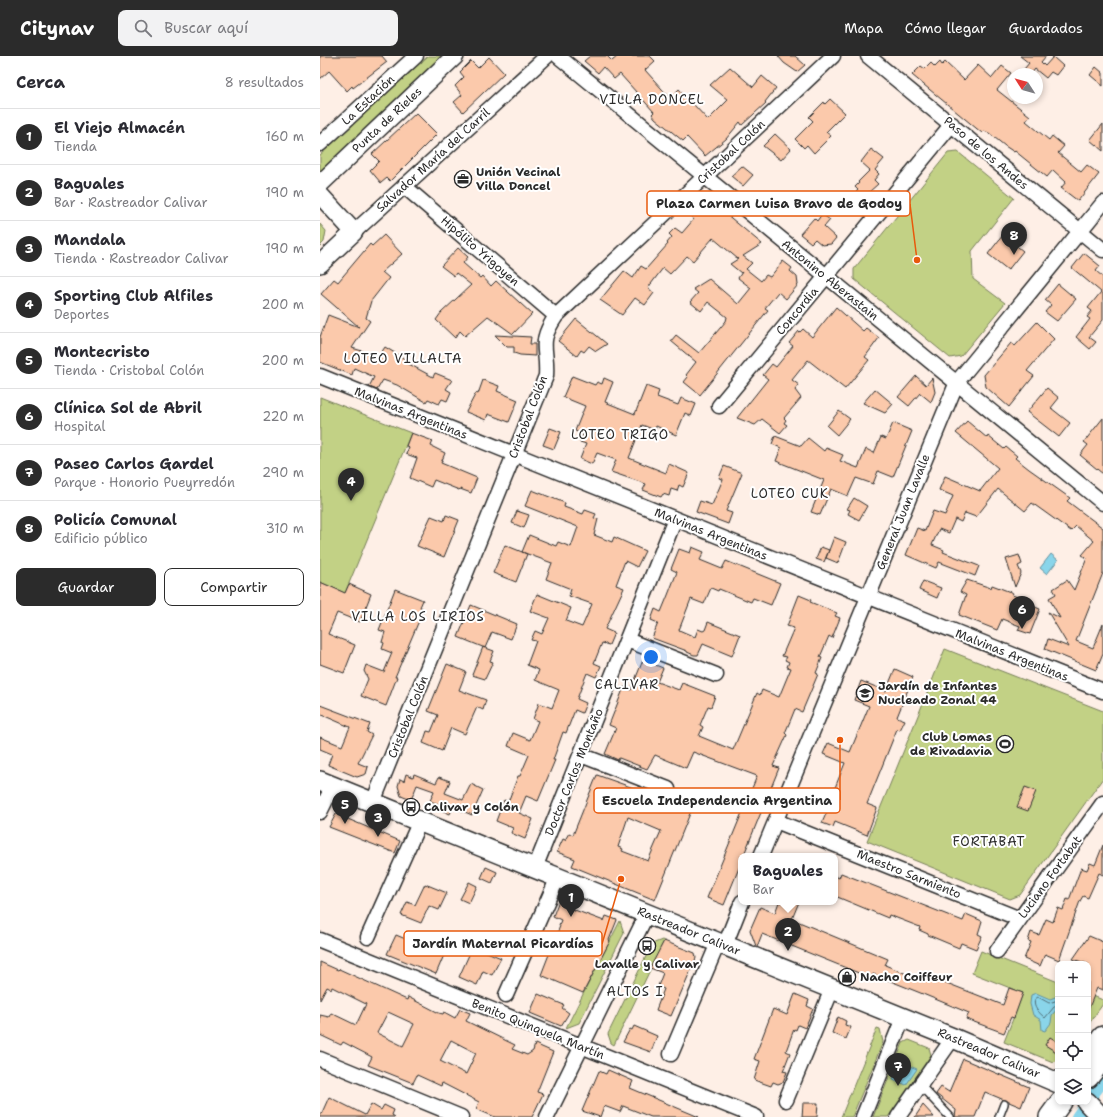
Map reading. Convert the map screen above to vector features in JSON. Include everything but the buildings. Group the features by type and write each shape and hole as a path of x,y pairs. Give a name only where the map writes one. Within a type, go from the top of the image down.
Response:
{"main road":[{"name":"Rastreador Calivar","path":"326,783 953,1038 1055,1082"},
{"path":"1091,1055 1103,1038"},
{"path":"1091,1073 1103,1058"},
{"path":"1050,1117 1059,1105"},
{"path":"1090,1105 1101,1117"}],"street":[{"name":"La Estación","path":"320,144 416,56"},
{"name":"Punta de Rieles","path":"320,184 455,56"},
{"name":"Salvador María del Carril","path":"320,264 547,56"},
{"name":"Antonino Aberastain","path":"558,56 1103,503"},
{"name":"Cristobal Colón","path":"373,802 546,376 544,342 547,331 556,316 833,56"},
{"name":"Paso de los Andes","path":"868,56 1103,250"},
{"name":"Concordia","path":"719,406 952,124"},
{"name":"Hipólito Yrigoyen","path":"404,186 556,316"},
{"path":"320,195 354,232"},
{"name":"General Juan Lavalle","path":"762,853 957,382 1103,203"},
{"name":"Malvinas Argentinas","path":"320,376 1103,691"},
{"name":"Doctor Carlos Montaño","path":"535,868 675,519"},
{"path":"627,640 716,675"},
{"path":"581,755 668,789"},
{"path":"320,812 326,783"},
{"name":"Luciano Fortabat","path":"997,951 1103,803"},
{"path":"368,937 420,821"},
{"name":"Maestro Sarmiento","path":"776,821 1020,919"},
{"path":"506,995 558,877"},
{"path":"671,1054 740,905"},
{"path":"547,1117 647,914"},
{"name":"Benito Quinquela Martín","path":"320,940 756,1117"},
{"path":"786,1100 832,989"},
{"path":"863,1117 903,1018"},
{"path":"898,1117 953,1038"},
{"path":"322,1065 461,1117"}],"lane":[{"path":"920,1085 950,1117"},
{"path":"999,1117 1004,1104"}],"green space":[{"path":"428,56 445,56 320,174 320,155"},
{"path":"958,152 1014,198 972,251 973,279 1005,303 961,356 950,358 854,279 854,269 948,153"},
{"path":"320,224 326,231 324,242 320,246"},
{"path":"320,397 411,433 345,593 320,582"},
{"name":"Club Lomas de Rivadavia","path":"945,649 1103,711 1103,778 1020,895 1010,899 867,841"},
{"path":"620,921 624,933 579,1023 566,1028"},
{"path":"662,940 664,941 614,1045 611,1043 608,1034 652,944"},
{"path":"981,951 1055,981 1055,1061 1053,1062 1004,1042 1023,993 972,973"},
{"path":"1091,995 1103,1000 1103,1004 1091,1021"},
{"path":"877,1028 880,1029 883,1042 852,1117 841,1117"},
{"path":"909,1040 929,1048 931,1055 888,1117 873,1117 903,1043"}],"water":[{"path":"1051,554 1058,560 1047,574 1040,568"},
{"path":"1036,993 1050,999 1055,997 1055,1012 1052,1015 1051,1023 1045,1031 1042,1030 1041,1020 1033,1015 1030,1004 1031,995"},
{"path":"900,1062 917,1069 906,1085 893,1079"}],"waterway":[{"path":"1094,1093 1103,1081"},
{"path":"1077,1117 1082,1110"}],"place":[{"name":"Unión Vecinal Villa Doncel","path":"463,179"},
{"name":"Policía Comunal","path":"1014,255"},
{"name":"Plaza Carmen Luisa Bravo de Godoy","path":"917,260"},
{"name":"Sporting Club Alfiles","path":"351,501"},
{"name":"Clínica Sol de Abril","path":"1022,629"},
{"name":"Jardín de Infantes Nucleado Zonal 44","path":"865,693"},
{"name":"Escuela Independencia Argentina","path":"840,740"},
{"name":"Club Lomas de Rivadavia","path":"1005,744"},
{"name":"Calivar y Colón","path":"411,807"},
{"name":"Montecristo","path":"345,824"},
{"name":"Mandala","path":"378,837"},
{"name":"Jardín Maternal Picardías","path":"621,879"},
{"name":"El Viejo Almacén","path":"571,917"},
{"name":"Lavalle y Calivar","path":"647,946"},
{"name":"Baguales","path":"788,951"},
{"name":"Nacho Coiffeur","path":"847,977"},
{"name":"Paseo Carlos Gardel","path":"898,1086"}],"district":[{"name":"VILLA DONCEL","path":"652,99"},
{"name":"LOTEO VILLALTA","path":"403,358"},
{"name":"LOTEO TRIGO","path":"620,434"},
{"name":"LOTEO CUK","path":"790,493"},
{"name":"VILLA LOS LIRIOS","path":"418,616"},
{"name":"CALIVAR","path":"627,684"},
{"name":"FORTABAT","path":"989,841"},
{"name":"ALTOS I","path":"635,991"}]}
